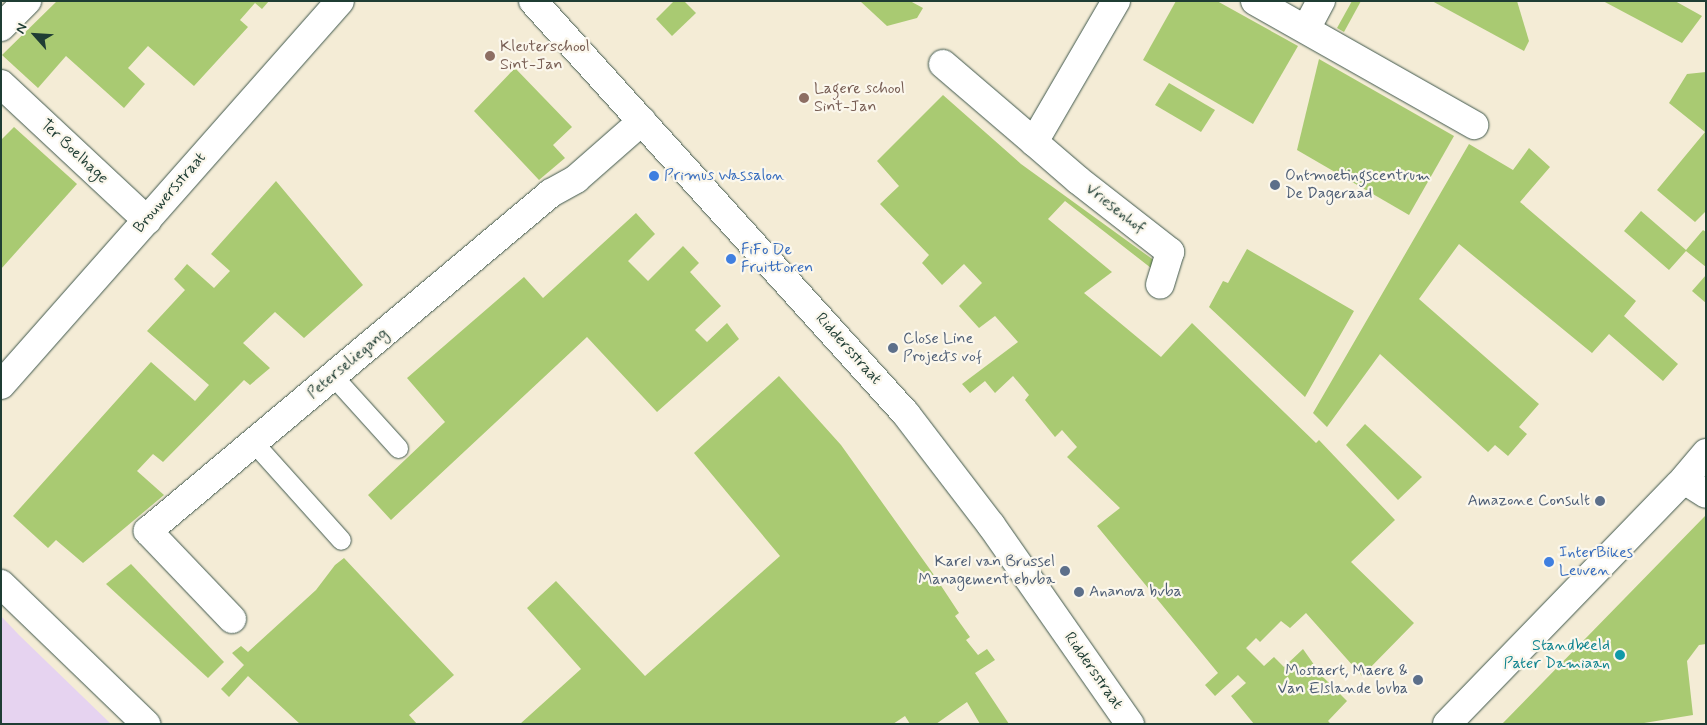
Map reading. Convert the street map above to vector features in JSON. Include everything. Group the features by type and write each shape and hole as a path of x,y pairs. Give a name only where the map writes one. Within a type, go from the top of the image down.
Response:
{"street":[{"path":"1,27 27,1"},
{"name":"Brouwersstraat","path":"1,385 340,1"},
{"name":"Riddersstraat","path":"533,1 906,414 991,524 1130,724"},
{"path":"1034,142 1116,1"},
{"path":"1255,1 1474,125"},
{"path":"1306,29 1321,1"},
{"name":"Vriesenhof","path":"944,64 1078,180 1170,252 1160,285"},
{"name":"Ter Boelhage","path":"1,84 147,220"},
{"name":"Peterseliegang","path":"232,619 148,531 551,193 576,179 642,121"},
{"path":"1454,721 1695,487 1706,453"},
{"path":"1,584 146,724"}],"lane":[{"path":"333,376 398,448"},
{"path":"254,443 341,540"}],"shaded area":[{"path":"1,616 19,635 111,724 1,724"}],"green space":[{"path":"57,1 269,1 262,9 255,3 240,20 248,27 194,86 148,46 128,68 145,84 124,108 66,56 38,88 2,55"},
{"path":"674,1 684,1 696,13 672,36 656,19"},
{"path":"860,1 910,1 923,8 917,18 887,26"},
{"path":"1176,1 1217,1 1298,46 1253,124 1143,60"},
{"path":"1352,1 1361,1 1344,32 1337,28"},
{"path":"1432,1 1517,1 1529,41 1524,51"},
{"path":"1603,1 1675,1 1702,16 1682,43"},
{"path":"1319,59 1454,136 1409,215 1297,150"},
{"path":"515,68 572,127 553,145 565,158 539,180 474,111"},
{"path":"1706,72 1706,211 1695,222 1657,190 1705,132 1669,103 1687,74"},
{"path":"1169,83 1215,110 1201,132 1155,105"},
{"path":"943,95 1021,164 1155,261 1151,268 1065,201 1048,219 1112,272 1084,293 1161,357 1192,323 1316,443 1319,440 1395,520 1351,562 1414,623 1362,676 1306,613 1290,628 1281,621 1260,642 1256,638 1246,648 1264,666 1274,657 1284,667 1303,649 1322,676 1347,701 1328,721 1331,724 1254,724 1231,696 1246,683 1238,675 1215,696 1205,685 1218,673 1097,526 1120,508 1067,457 1077,447 1062,430 1055,437 1025,400 1029,395 1013,376 995,393 985,381 970,393 962,384 1018,342 995,316 979,328 959,306 982,283 964,264 942,285 922,263 929,255 880,204 899,186 877,161"},
{"path":"14,127 77,184 1,269 1,140"},
{"path":"1469,144 1513,170 1529,148 1550,167 1520,202 1636,301 1624,316 1678,364 1663,381 1609,334 1592,353 1459,244 1419,299 1539,404 1519,427 1527,434 1508,456 1495,445 1488,452 1380,354 1327,427 1313,413"},
{"path":"276,181 363,285 304,338 275,312 243,343 270,368 250,385 244,380 163,462 153,454 137,471 164,495 83,563 56,540 48,548 13,516 151,362 195,401 209,385 147,331 185,290 174,279 187,264 214,288 230,271 211,254"},
{"path":"1641,211 1686,250 1703,230 1706,232 1706,267 1686,251 1669,270 1624,231"},
{"path":"636,213 655,234 628,261 648,281 683,246 699,263 690,272 721,306 695,330 707,342 727,323 739,339 657,412 587,337 391,520 368,495 445,422 407,378 524,277 543,298"},
{"path":"1247,249 1354,311 1305,397 1209,307 1223,281 1228,283"},
{"path":"1706,275 1706,303 1692,291"},
{"path":"779,376 841,445 934,575 959,613 955,616 970,637 966,640 978,655 987,649 995,660 975,673 1009,724 980,724 967,702 936,724 910,724 905,716 893,724 520,724 581,669 527,608 556,581 645,676 780,556 694,453"},
{"path":"1365,424 1422,477 1398,500 1346,445"},
{"path":"1705,516 1706,644 1699,645 1687,661 1693,715 1638,724 1502,724"},
{"path":"344,558 454,675 409,715 417,724 300,724 248,676 229,697 221,689 244,665 232,653 241,646 248,652 316,590 335,565"},
{"path":"131,564 224,662 208,678 106,584"}],"place":[{"name":"Kleuterschool Sint-Jan","path":"490,56"},
{"name":"Lagere school Sint-Jan","path":"804,98"},
{"name":"Primus Wassalon","path":"654,176"},
{"name":"Ontmoetingscentrum De Dageraad","path":"1275,185"},
{"name":"FiFo De Fruittoren","path":"731,259"},
{"name":"Close Line Projects vof","path":"893,348"},
{"name":"Amazone Consult","path":"1600,501"},
{"name":"InterBikes Leuven","path":"1549,562"},
{"name":"Karel van Brussel Management ebvba","path":"1065,571"},
{"name":"Ananova bvba","path":"1079,592"},
{"name":"Standbeeld Pater Damiaan","path":"1620,655"},
{"name":"Mostaert, Maere & Van Elslande bvba","path":"1418,680"}]}
